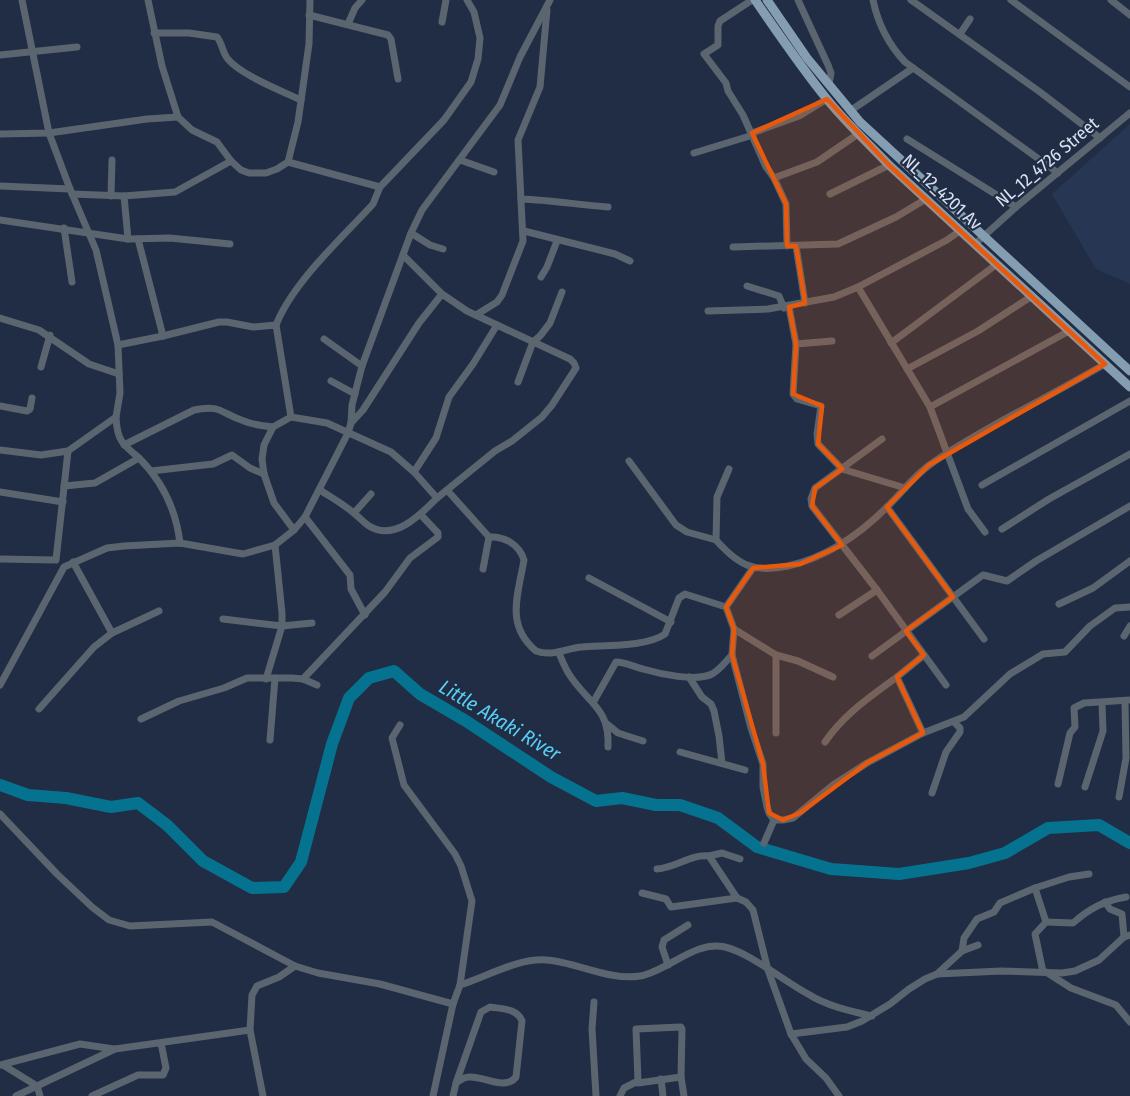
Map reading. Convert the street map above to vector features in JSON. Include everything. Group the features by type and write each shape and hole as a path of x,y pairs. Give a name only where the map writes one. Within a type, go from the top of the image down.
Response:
{"main road":[{"name":"NL_12_4201 Av","path":"753,0 827,99 858,134 1130,387"},
{"name":"NL_12_4201 Av","path":"771,1 807,58 850,111 1130,371"}],"street":[{"path":"29,0 22,0 50,133 96,250 118,345 117,432 124,446 151,471 165,491 178,527 180,543"},
{"path":"148,0 154,33 178,117 192,130 217,142 231,161 242,170 257,173 277,170 288,162 298,122 309,44 310,0"},
{"path":"348,24 355,8 362,0"},
{"path":"442,22 446,0"},
{"path":"291,417 276,325 283,308 296,289 373,204 380,187 444,120 471,82 480,38 474,12 467,0"},
{"path":"753,0 720,21 718,45 704,54 726,83 728,92 753,134 762,159 786,204 787,246"},
{"path":"798,0 831,73 829,84"},
{"path":"873,0 880,25 888,42 905,62 1058,173"},
{"path":"911,0 1100,138"},
{"path":"1011,0 1130,87"},
{"path":"1112,0 1130,15"},
{"path":"0,685 64,567 73,562 107,548 180,543 243,554 275,545 294,530 305,517 348,433 362,366 411,233 422,210 500,105 520,57 548,4"},
{"path":"476,315 496,302 502,295 523,241 518,140 540,87 548,4"},
{"path":"309,15 388,35 391,39 398,79"},
{"path":"960,34 970,19"},
{"path":"154,33 189,33 217,37 222,52 229,61 256,78 301,100"},
{"path":"0,55 77,47"},
{"path":"850,111 913,68"},
{"path":"694,153 799,116 827,99"},
{"name":"NL_12_4726 Street","path":"975,244 1130,113"},
{"path":"0,134 50,133 147,119 178,117"},
{"path":"774,178 817,162 858,134"},
{"path":"907,139 1016,207"},
{"path":"111,196 112,160"},
{"path":"460,160 494,172"},
{"path":"0,186 111,196 175,192 231,161"},
{"path":"288,162 380,187"},
{"path":"830,194 889,165"},
{"path":"124,196 128,239"},
{"path":"733,247 830,245 847,241 896,217 926,199"},
{"path":"521,200 548,200 569,205 608,207"},
{"path":"0,220 128,239 170,238 230,243"},
{"path":"64,228 72,282"},
{"path":"708,311 786,307 834,297 858,287 947,240 961,230"},
{"path":"524,231 615,254 630,261"},
{"path":"411,233 430,246 443,249"},
{"path":"138,239 163,336"},
{"path":"541,278 557,240"},
{"path":"796,246 805,303"},
{"path":"320,490 354,513 371,528 384,530 403,527 421,515 437,498 495,451 512,441 542,417 576,368 574,363 476,315 442,294 403,255"},
{"path":"891,343 997,264"},
{"path":"747,286 779,296 786,307 796,344 793,394 797,399 821,406 818,444 842,469 905,488"},
{"path":"858,287 930,407 968,509 985,532"},
{"path":"518,382 533,342 550,323 562,292"},
{"path":"351,423 363,410 419,323 442,294"},
{"path":"907,369 978,331 1032,296"},
{"path":"0,318 50,335 89,364 119,374"},
{"path":"118,345 219,322 253,327 276,325"},
{"path":"414,472 436,438 449,397 497,325"},
{"path":"930,407 1070,331"},
{"path":"41,367 50,335"},
{"path":"324,339 362,366"},
{"path":"796,344 832,341"},
{"path":"629,461 676,525 687,532 716,540 737,561 753,568 800,564 842,545 887,507 929,465 947,453 1105,364"},
{"path":"331,381 355,394"},
{"path":"0,406 27,411 30,409 32,398"},
{"path":"982,485 1130,401"},
{"path":"124,446 194,410 204,408 221,409 241,421 273,427"},
{"path":"0,450 41,455 68,451 116,417"},
{"path":"294,530 274,503 264,474 262,452 273,427 291,417 327,423 391,452 414,472 437,498"},
{"path":"882,439 815,488 811,499 812,506 946,685"},
{"path":"56,560 68,451"},
{"path":"1002,529 1049,499 1130,454"},
{"path":"151,471 213,464 231,455 264,474"},
{"path":"64,486 95,483 139,458"},
{"path":"716,540 717,496 729,469"},
{"path":"447,490 489,537 511,542 522,555 524,560 516,608 520,635 536,651 559,653 575,648 655,639 665,634 679,598 685,594 726,607"},
{"path":"0,492 63,502"},
{"path":"354,513 371,494"},
{"path":"887,507 984,639"},
{"path":"872,656 982,575 1007,580 1130,507"},
{"path":"303,679 386,592 410,558 438,537 438,534 421,515"},
{"path":"305,517 350,575 351,589 365,615"},
{"path":"483,569 489,537"},
{"path":"266,679 282,626 275,545"},
{"path":"0,559 56,560 64,567"},
{"path":"1059,604 1093,588 1130,561"},
{"path":"73,562 112,633"},
{"path":"726,607 753,568"},
{"path":"589,578 670,622"},
{"path":"839,615 877,590"},
{"path":"726,607 734,629 732,655 763,764 763,788 767,807 774,819 783,820 793,818 833,785 859,769 923,734 964,717 1010,674 1044,654 1065,652 1090,626 1115,608 1130,607"},
{"path":"39,709 85,657 112,633 159,611"},
{"path":"223,618 282,626 312,623"},
{"path":"1124,636 1130,626"},
{"path":"734,629 776,655 804,663 833,677"},
{"path":"559,653 569,675 594,701 607,724 618,733 643,741"},
{"path":"594,701 616,662 641,669 701,677 714,673 732,655"},
{"path":"776,655 776,732"},
{"path":"825,742 837,724 850,712 924,655"},
{"path":"689,677 702,698 711,704 714,711 722,763"},
{"path":"897,677 923,734"},
{"path":"270,740 275,678"},
{"path":"141,719 179,701 224,688 241,680 303,679 317,685"},
{"path":"1058,784 1070,733 1075,727 1071,710 1084,703 1127,700 1126,758 1119,797"},
{"path":"1085,787 1103,731 1102,703"},
{"path":"932,793 946,752 960,732 960,728 954,722"},
{"path":"400,724 392,738 404,785 455,854 472,901 460,985 453,1004 433,1096"},
{"path":"607,724 608,747"},
{"path":"680,752 746,770"},
{"path":"0,814 57,874 109,920 130,926 212,922 295,966 318,973 380,984 453,1004"},
{"path":"764,843 774,819"},
{"path":"657,869 671,867 699,855 709,856 722,852 740,859"},
{"path":"709,856 737,898"},
{"path":"962,951 964,938 977,919 994,912 1000,903 1035,888 1069,877 1089,874"},
{"path":"1035,888 1046,922"},
{"path":"642,893 666,899 673,907 737,898 746,902 753,910 768,970 791,1034 806,1059 826,1078 839,1096"},
{"path":"1126,897 1105,902 1085,911 1072,923 1046,922 1035,934 1044,972 1071,988 1116,1005 1130,1019"},
{"path":"791,1034 848,1027 872,1016 909,989 937,974 1001,970 1075,971 1093,964 1127,936 1122,914 1110,909 1105,902"},
{"path":"668,965 662,946 664,940 688,925"},
{"path":"937,974 962,951 978,945"},
{"path":"460,985 512,966 538,960 559,962 612,974 630,976 647,974 694,951 721,946 746,957 810,996 842,1009 872,1016"},
{"path":"263,1096 250,1030 254,989 295,966"},
{"path":"594,1002 592,1029 596,1096"},
{"path":"453,1096 456,1083 481,1012 484,1008 514,1011 520,1015 521,1032 516,1077 513,1081 505,1083 467,1076 456,1083"},
{"path":"638,1083 636,1031 638,1029 682,1028 681,1077 684,1096"},
{"path":"1,1065 81,1044 116,1049 250,1030"},
{"path":"92,1096 138,1075 163,1075 166,1068 161,1043"},
{"path":"16,1096 116,1049"},
{"path":"1,1065 38,1086 40,1096"},
{"path":"620,1096 624,1088 638,1083 681,1077"},
{"path":"661,1078 663,1096"}],"highlighted area":[{"path":"827,99 889,165 1105,364 929,465 887,507 953,597 906,631 924,655 897,677 923,733 867,763 800,813 783,820 769,813 763,764 732,655 734,629 726,607 753,568 800,564 842,545 812,506 815,488 842,469 818,444 822,406 793,394 796,344 789,307 805,303 796,246 787,246 786,204 752,133"}],"shaded area":[{"path":"1130,124 1130,284 1096,269 1052,194"}],"waterway":[{"name":"Little Akaki River","path":"0,785 28,795 66,798 111,807 138,803 167,825 203,861 252,888 284,887 301,862 332,744 349,698 369,678 394,671 420,694 466,721 551,777 596,801 622,798 656,805 680,805 718,818 757,847 831,869 899,874 969,863 1005,853 1048,828 1099,825 1130,843"}]}
